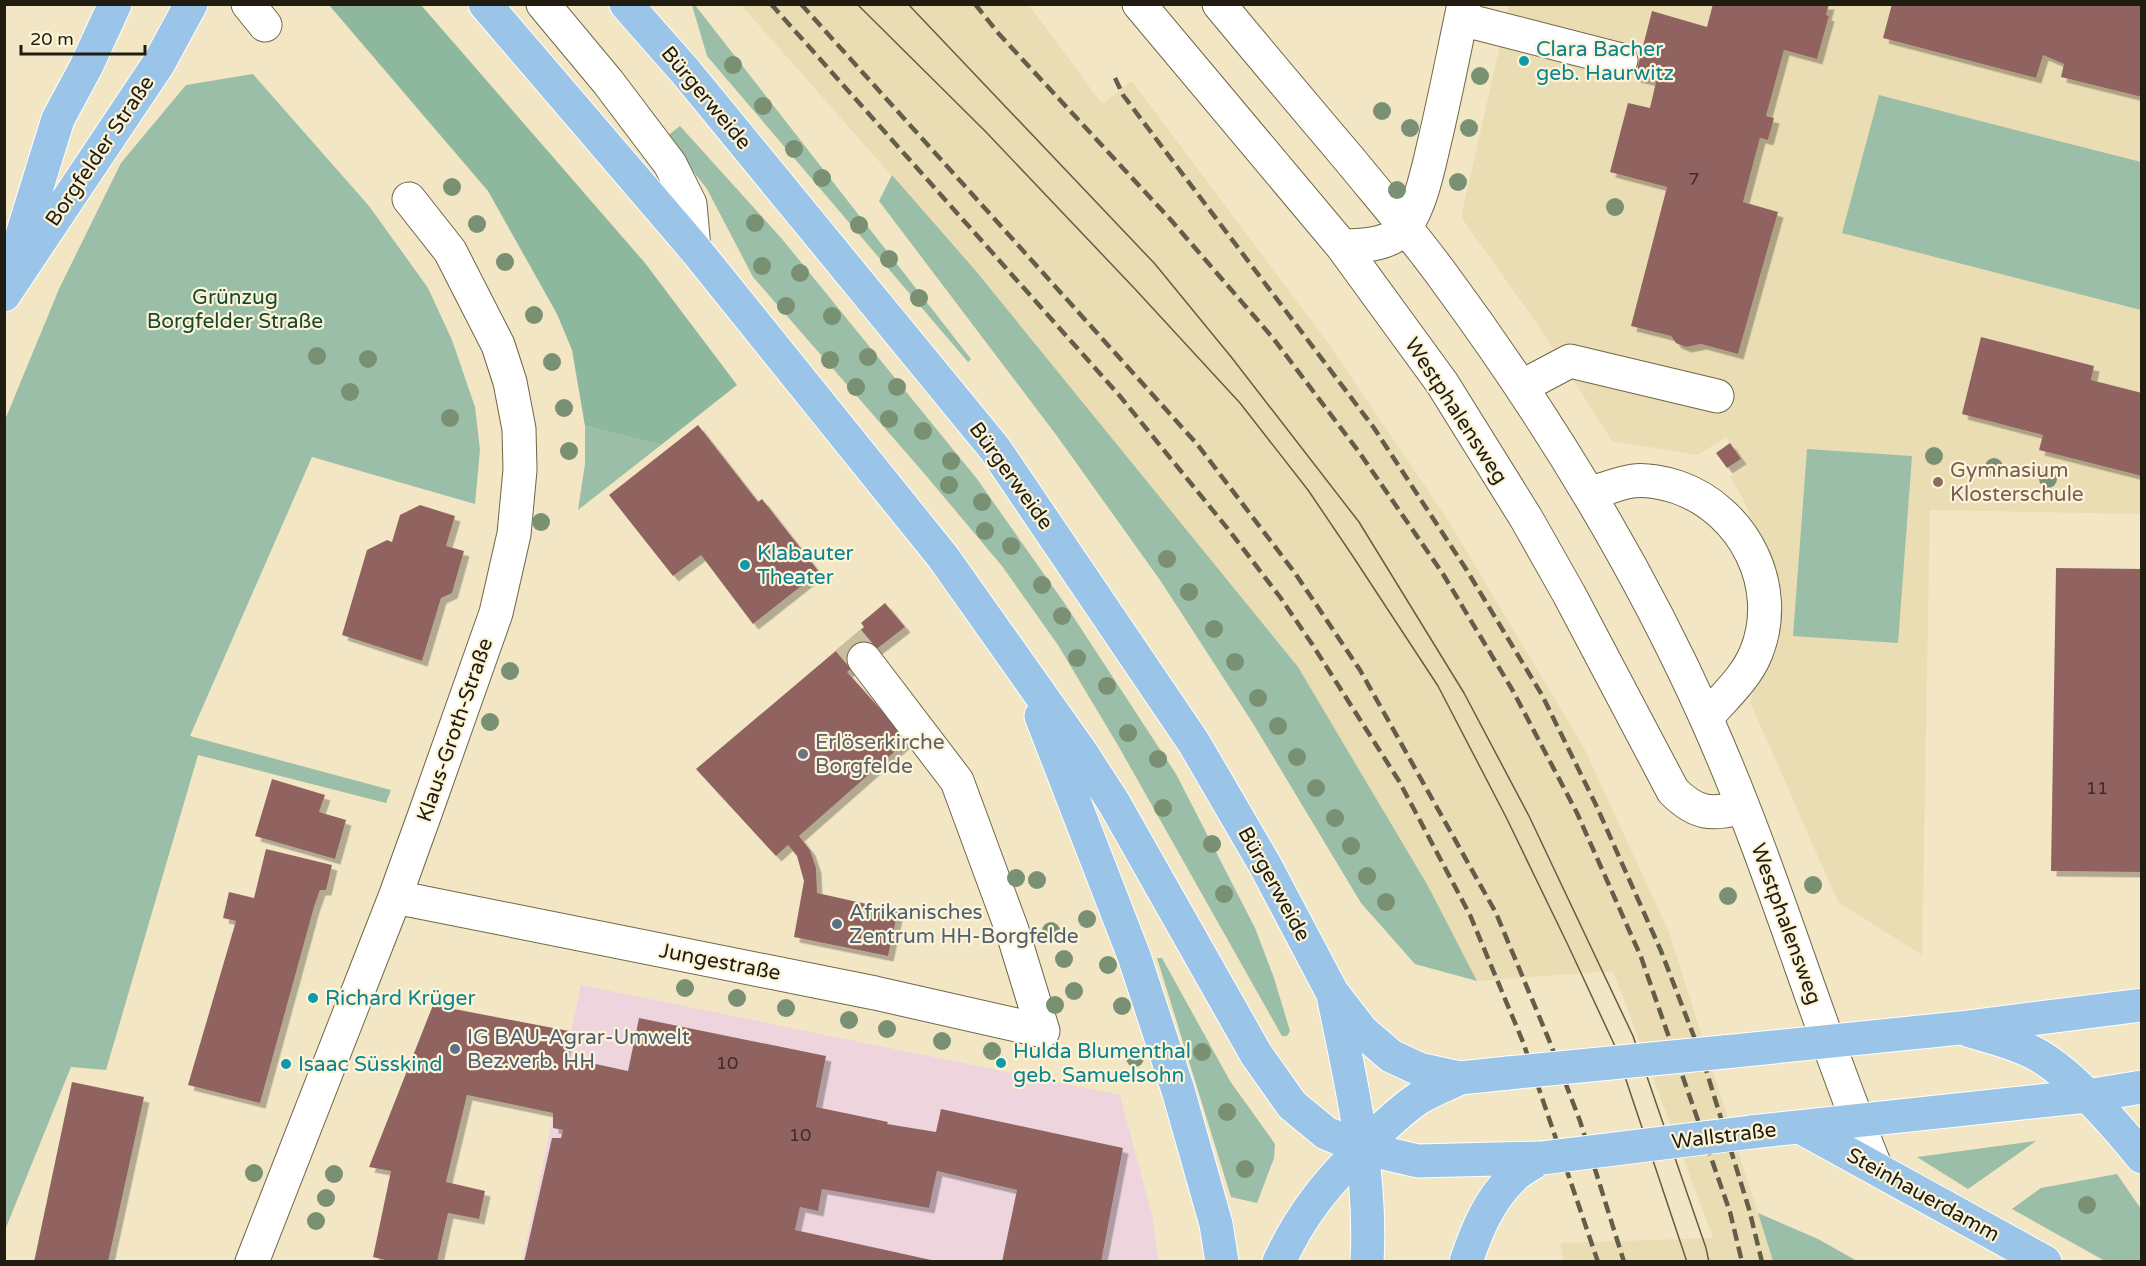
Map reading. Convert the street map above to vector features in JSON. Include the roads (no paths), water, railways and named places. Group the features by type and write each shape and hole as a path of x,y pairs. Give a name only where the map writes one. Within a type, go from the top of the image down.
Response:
{"main road":[{"name":"Borgfelder Straße","path":"4,293 58,119 86,67 115,4"},
{"name":"Borgfelder Straße","path":"4,293 159,63 191,4"},
{"path":"485,4 694,248 943,557 1022,667 1114,803 1256,1054 1292,1105 1326,1133 1362,1149"},
{"name":"Bürgerweide","path":"626,4 685,71 996,449 1194,743 1265,865 1332,992 1362,1030 1391,1056 1419,1070 1460,1078"},
{"path":"1022,667 1134,956 1178,1090 1216,1224 1222,1262"},
{"name":"Bürgerweide","path":"1332,992 1351,1081 1362,1149 1367,1198 1367,1262"},
{"path":"1279,1262 1306,1211 1334,1176 1390,1121 1418,1099 1460,1078 1960,1028 2142,1005"},
{"path":"1960,1028 2033,1052 2067,1075 2142,1157"},
{"name":"Wallstraße","path":"1362,1149 1418,1161 1541,1158 1752,1132 2087,1096 2142,1087"},
{"name":"Steinhauerdamm","path":"1802,1128 2045,1262"},
{"path":"1466,1262 1478,1227 1492,1200 1515,1174 1541,1158"}],"street":[{"path":"543,4 608,82 670,164 690,204 694,248"},
{"name":"Westphalensweg","path":"1139,4 1342,246 1442,383 1520,508 1569,594 1673,791 1688,804 1702,811 1721,812 1743,807"},
{"name":"Westphalensweg","path":"1219,4 1406,227 1444,276 1521,387 1589,494 1650,602 1706,718 1743,807 1857,1122 1876,1168"},
{"path":"1342,246 1365,246 1377,243 1406,227 1423,189 1463,12 1621,60"},
{"name":"Klaus-Groth-Straße","path":"252,1262 395,897 496,613 514,534 520,470 519,429 510,382 498,345 450,251 409,199"},
{"path":"1521,387 1570,362 1717,396"},
{"path":"1589,494 1634,480 1676,486 1693,492 1714,506 1734,524 1749,546 1762,584 1764,612 1762,635 1755,655 1741,677 1706,718"},
{"name":"Jungestraße","path":"395,897 875,993 1043,1031 1012,930 957,781 864,659"}],"tunnel":[{"path":"848,640 864,659"}],"tram line":[{"path":"857,4 986,132 1240,403 1308,490 1352,555 1438,686 1506,817 1567,943 1614,1044 1687,1262"},
{"path":"908,4 1155,264 1232,358 1359,522 1464,693 1529,816 1633,1036 1709,1262"}],"railway":[{"path":"771,4 1119,395 1228,529 1280,597 1312,644 1399,781 1470,915 1523,1042 1598,1262"},
{"path":"801,4 1197,444 1295,573 1360,670 1496,913 1580,1121 1624,1262"},
{"path":"975,4 999,34 1170,219 1273,338 1359,452 1443,574 1513,691 1577,813 1641,957 1730,1212 1742,1262"},
{"path":"1115,78 1123,95 1374,428 1466,569 1542,695 1596,805 1661,951 1703,1060 1749,1209 1762,1262"}],"place":[{"name":"Clara Bacher geb. Haurwitz","path":"1524,61"},
{"name":"Gymnasium Klosterschule","path":"1938,482"},
{"name":"Klabauter Theater","path":"745,565"},
{"name":"Erlöserkirche Borgfelde","path":"803,754"},
{"name":"Afrikanisches Zentrum HH-Borgfelde","path":"837,924"},
{"name":"Richard Krüger","path":"313,998"},
{"name":"IG BAU-Agrar-Umwelt Bez.verb. HH","path":"455,1049"},
{"name":"Hulda Blumenthal geb. Samuelsohn","path":"1001,1063"},
{"name":"Isaac Süsskind","path":"286,1064"}],"park label":[{"name":"Grünzug Borgfelder Straße","path":"235,309"}]}
